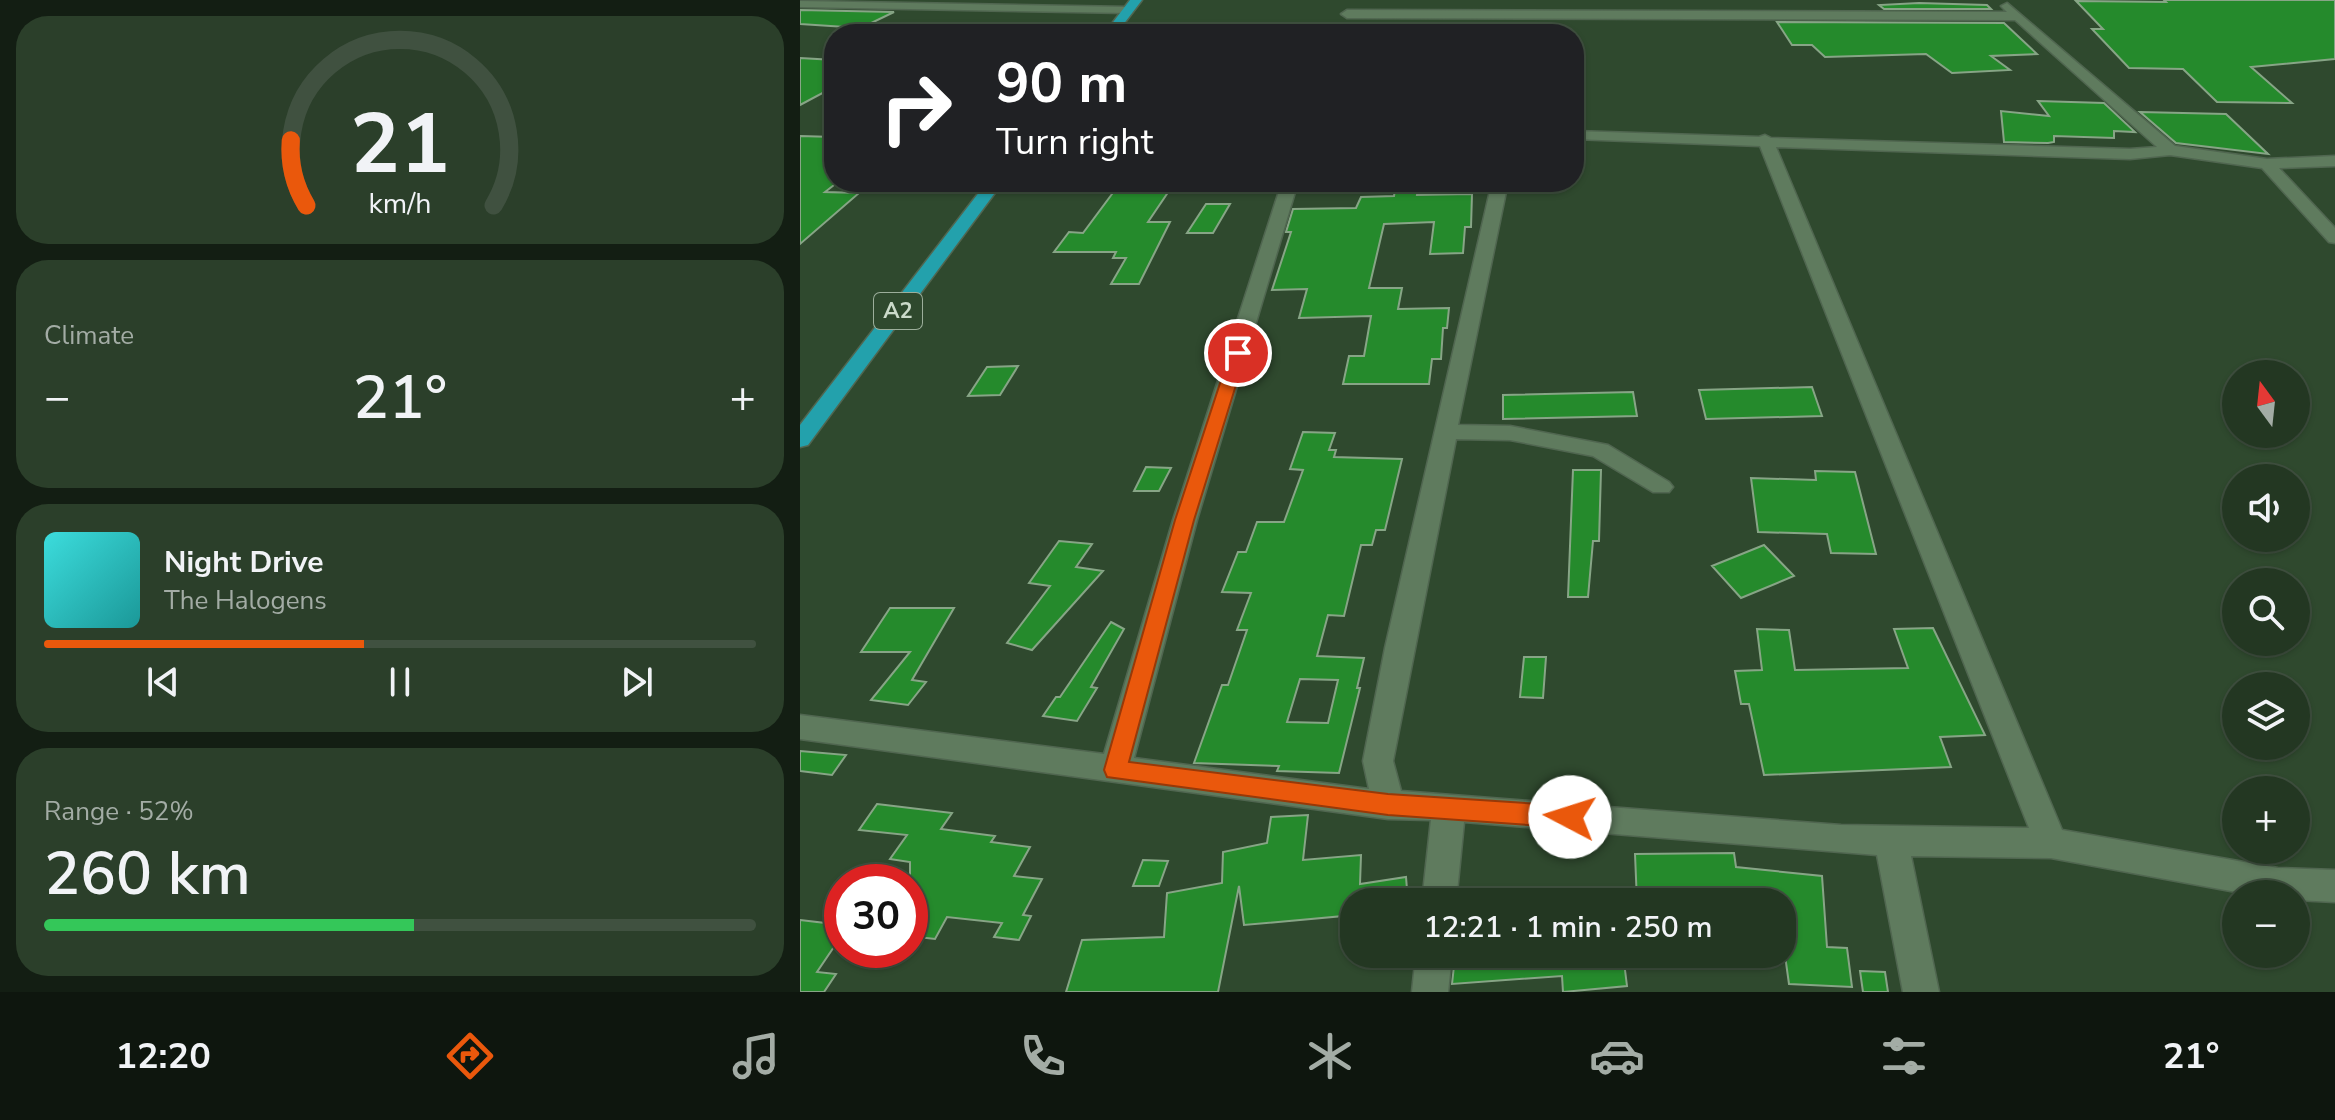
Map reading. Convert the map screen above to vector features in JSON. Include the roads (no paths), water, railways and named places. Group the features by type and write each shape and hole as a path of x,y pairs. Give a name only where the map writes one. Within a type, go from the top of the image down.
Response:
{"highway":[{"path":"1118,24 1132,5"},
{"name":"A2","path":"800,440 987,192"}],"street":[{"path":"1352,0 1345,19 2018,16"},
{"path":"1465,20 1468,0"},
{"path":"1862,0 1874,18"},
{"path":"2001,0 2170,150"},
{"path":"800,4 1132,5"},
{"path":"1584,135 1765,139 2130,154 2170,150 2211,159 2267,164 2335,161"},
{"path":"1765,139 2051,843"},
{"path":"2267,164 2335,238"},
{"path":"1115,770 1185,520 1287,192"},
{"path":"1388,805 1378,761 1399,648 1498,192"},
{"path":"1448,432 1510,433 1600,450 1661,487"},
{"path":"800,727 1388,805 1449,807 1825,838 2051,843 2278,884 2335,886"},
{"path":"1440,888 1449,807"},
{"path":"1891,841 1921,992"},
{"path":"1430,992 1433,968"}]}
